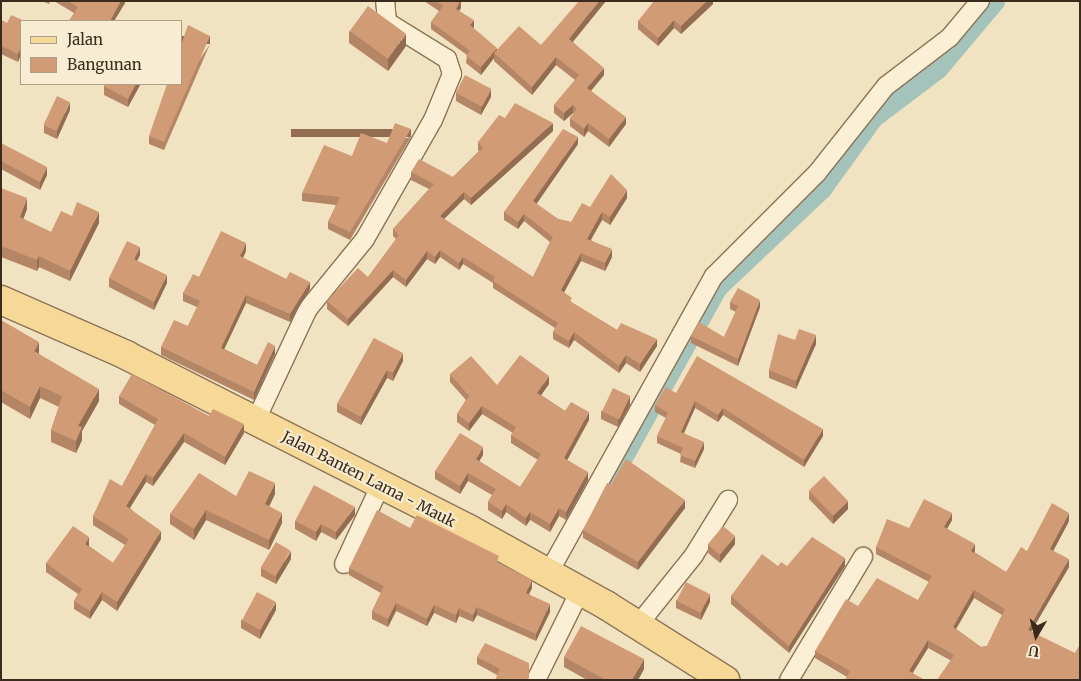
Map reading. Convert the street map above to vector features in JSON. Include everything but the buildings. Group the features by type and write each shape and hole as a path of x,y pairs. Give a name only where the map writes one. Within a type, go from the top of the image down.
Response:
{"main road":[{"name":"Jalan Banten Lama - Mauk","path":"1,300 126,356 381,484 550,572 638,624 725,680"}],"street":[{"path":"255,422 308,309 365,239 433,120 452,74 447,59 387,22 385,1"},
{"path":"550,572 714,276 817,173 886,86 950,37 980,1"},
{"path":"344,564 381,484"},
{"path":"638,624 694,555 728,500"},
{"path":"789,680 863,557"},
{"path":"537,678 580,591"}],"waterway":[{"path":"596,506 718,287 822,189 873,118 938,69 995,1"}]}
